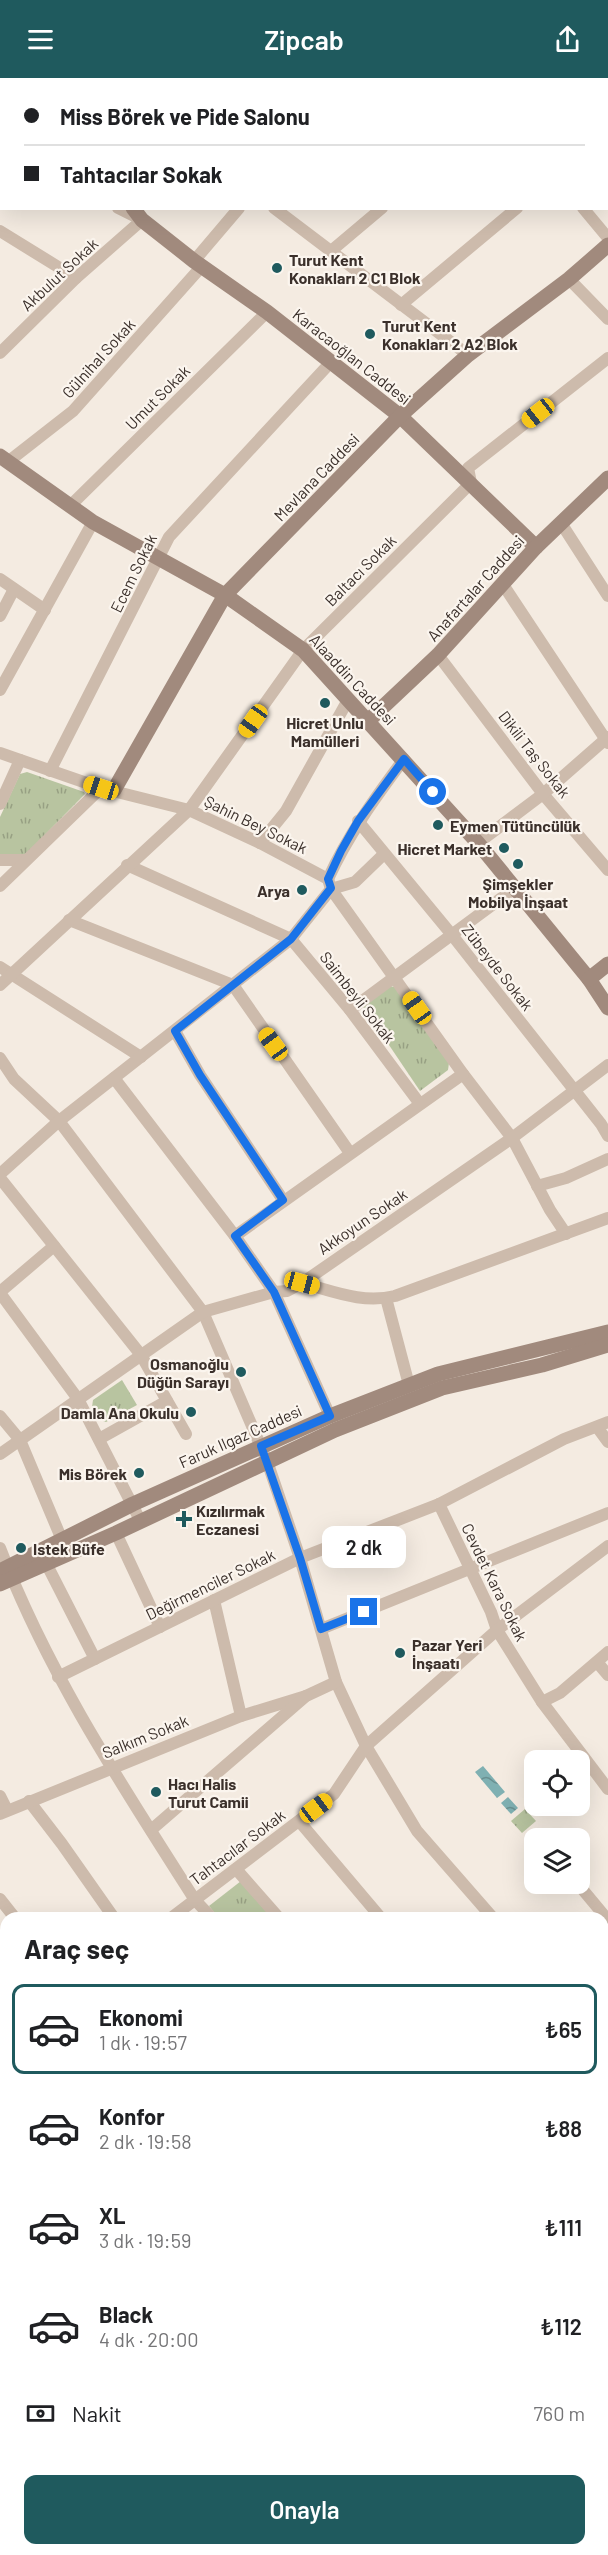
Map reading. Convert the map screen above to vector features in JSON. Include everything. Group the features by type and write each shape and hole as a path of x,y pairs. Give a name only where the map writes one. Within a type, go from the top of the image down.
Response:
{"street":[{"name":"Gülnihal Sokak","path":"4,459 73,411 198,264 238,210"},
{"path":"277,210 468,355"},
{"path":"331,251 380,210"},
{"path":"401,305 515,210"},
{"path":"585,210 608,238"},
{"name":"Karacaoğlan Caddesi","path":"137,214 198,264 267,312 400,416 536,547"},
{"name":"Akbulut Sokak","path":"0,353 137,214"},
{"path":"3,237 76,278"},
{"name":"Mevlana Caddesi","path":"108,789 225,595 400,416 468,355 569,279 608,245"},
{"path":"569,279 608,319"},
{"name":"Umut Sokak","path":"71,505 267,312"},
{"name":"Baltacı Sokak","path":"0,984 5,971 69,920 189,810 303,650 471,483 468,468 608,358"},
{"name":"Ecem Sokak","path":"50,771 169,537 331,362"},
{"name":"Alaaddin Caddesi","path":"4,459 93,522 225,595 303,650 478,843 589,979 608,1008"},
{"name":"Anafartalar Caddesi","path":"368,721 438,656 536,547 608,478"},
{"path":"0,690 93,522"},
{"path":"561,523 608,596"},
{"path":"0,579 45,610"},
{"path":"478,843 543,794 607,740 502,583"},
{"path":"0,616 14,589"},
{"name":"Dikili Taş Sokak","path":"438,656 543,794 608,870"},
{"path":"260,843 286,811 348,700"},
{"name":"Şahin Bey Sokak","path":"0,753 108,789 189,810 260,843 330,884 463,1074 512,1138 566,1234"},
{"path":"186,1434 141,1355 0,1176 59,1121 291,939 330,884 341,851 358,821 404,759"},
{"path":"0,804 20,760"},
{"path":"0,886 25,860 108,789"},
{"name":"Zübeyde Sokak","path":"358,821 452,935 608,1136"},
{"path":"330,884 355,882 384,854"},
{"path":"0,860 25,860"},
{"name":"Saimbeyli Sokak","path":"127,865 291,939 350,1010 420,1104"},
{"path":"350,1010 515,888"},
{"path":"69,920 232,986 350,1153"},
{"path":"589,979 608,963"},
{"path":"5,971 141,1057"},
{"path":"175,1031 200,1075 283,1200"},
{"path":"0,1058 14,1079 59,1121 203,1312 267,1461 300,1558 336,1682 366,1746 417,1831 488,1912"},
{"name":"Akkoyun Sokak","path":"0,1454 203,1312 274,1292 287,1291 302,1283 512,1138 608,1065"},
{"path":"235,1236 463,1074"},
{"path":"114,1078 235,1236 274,1292 330,1416"},
{"path":"537,1186 566,1178 608,1159"},
{"path":"302,1283 377,1300 608,1218"},
{"path":"54,1246 0,1293 78,1400 141,1522"},
{"path":"386,1298 410,1384"},
{"name":"Faruk Ilgaz Caddesi","path":"5,1575 62,1540 133,1504 330,1416 438,1374 608,1332"},
{"name":"Faruk Ilgaz Caddesi","path":"5,1575 46,1563 141,1522 334,1430 442,1388 542,1365 608,1345"},
{"path":"99,1439 167,1401"},
{"path":"0,1416 20,1440 62,1540"},
{"path":"603,1425 608,1442"},
{"name":"Değirmenciler Sokak","path":"58,1677 300,1558 439,1504 564,1439 603,1425"},
{"name":"Cevdet Kara Sokak","path":"439,1504 491,1612 497,1630 542,1702 608,1789"},
{"path":"321,1629 608,1513"},
{"path":"116,1533 160,1627"},
{"name":"Tahtacılar Sokak","path":"179,1912 334,1794 366,1746 497,1630 608,1546"},
{"path":"0,1548 5,1575 58,1677 111,1767 195,1900 206,1912"},
{"path":"46,1563 95,1659"},
{"path":"214,1600 241,1716"},
{"path":"542,1702 560,1693 608,1652"},
{"path":"597,1662 608,1675"},
{"path":"151,1830 306,1696 336,1682"},
{"name":"Salkım Sokak","path":"4,1812 241,1716 306,1696"},
{"path":"0,1796 4,1812"},
{"path":"29,1801 110,1912"},
{"path":"299,1821 376,1912"},
{"path":"236,1869 274,1912"},
{"path":"586,1894 601,1912"},
{"path":"0,1899 10,1912"}],"green space":[{"path":"27,772 85,794 24,856 0,857 0,817 20,774"},
{"path":"389,986 395,987 449,1063 448,1070 420,1091 362,1005"},
{"path":"122,1380 137,1405 106,1422 100,1420 92,1407 93,1400"},
{"path":"524,1810 524,1816 531,1816 536,1821 528,1828 524,1828 522,1833 511,1821"},
{"path":"241,1881 269,1912 214,1912 209,1906"}],"water":[{"path":"483,1766 505,1792 497,1798 475,1772"},
{"path":"508,1797 518,1808 511,1814 501,1803"}],"place":[{"name":"Turut Kent Konakları 2 C1 Blok","path":"277,268"},
{"name":"Turut Kent Konakları 2 A2 Blok","path":"370,334"},
{"name":"Hicret Unlu Mamülleri","path":"325,703"},
{"name":"Eymen Tütüncülük","path":"438,825"},
{"name":"Hicret Market","path":"504,848"},
{"name":"Şimşekler Mobilya İnşaat","path":"518,864"},
{"name":"Arya","path":"302,890"},
{"name":"Osmanoğlu Düğün Sarayı","path":"241,1372"},
{"name":"Damla Ana Okulu","path":"191,1412"},
{"name":"Mis Börek","path":"139,1473"},
{"name":"Kızılırmak Eczanesi","path":"184,1519"},
{"name":"Istek Büfe","path":"21,1548"},
{"name":"Pazar Yeri İnşaatı","path":"400,1653"},
{"name":"Hacı Halis Turut Camii","path":"156,1792"}],"route":[{"path":"364,1612 321,1629 300,1558 261,1446 330,1416 274,1292 235,1236 283,1200 200,1075 175,1031 291,939 331,888 328,879 341,851 358,821 404,759 433,792"}]}
